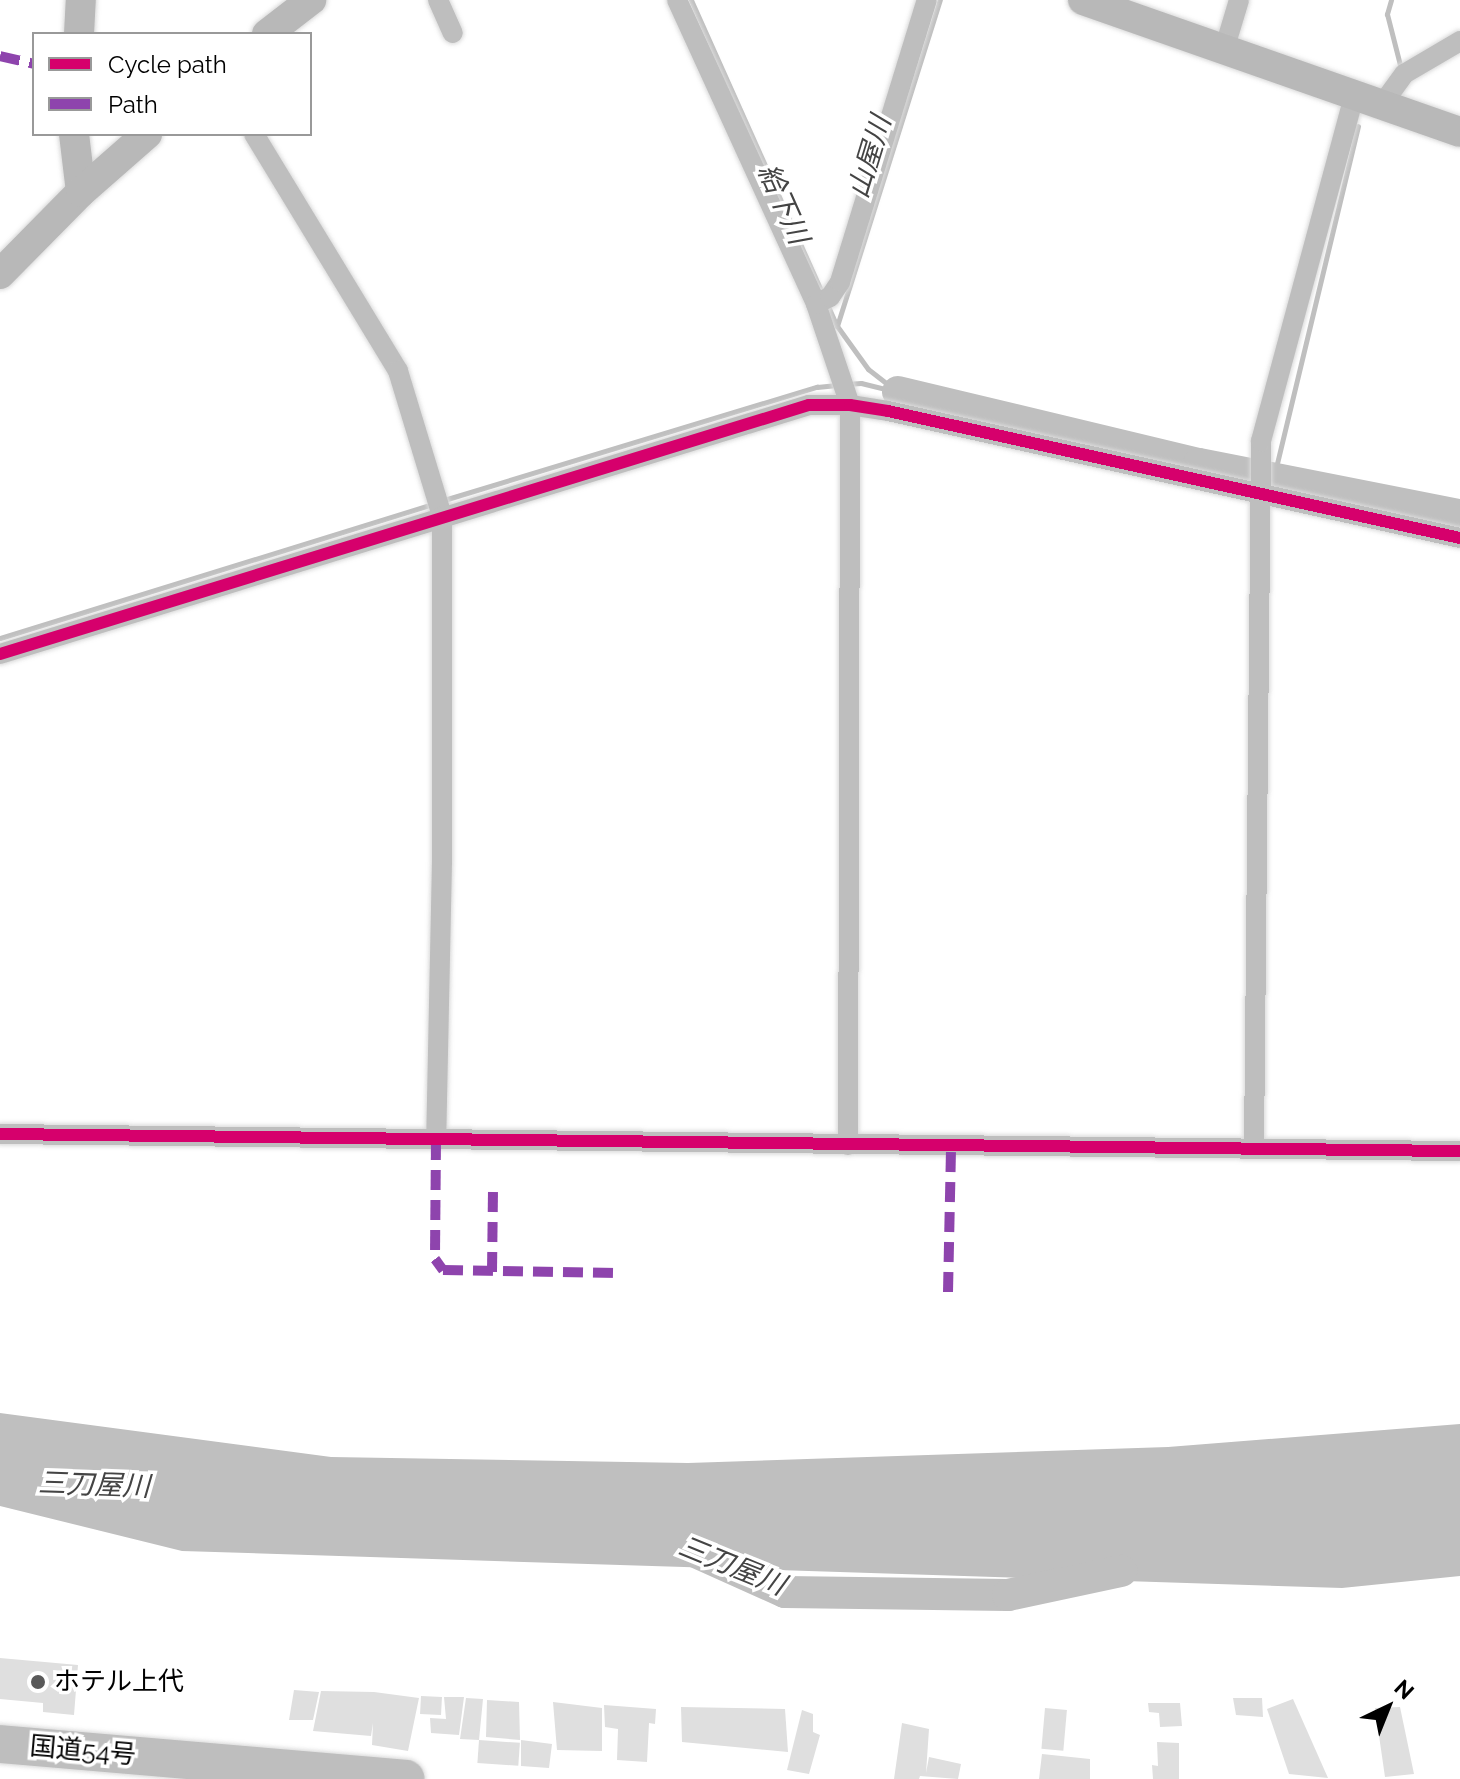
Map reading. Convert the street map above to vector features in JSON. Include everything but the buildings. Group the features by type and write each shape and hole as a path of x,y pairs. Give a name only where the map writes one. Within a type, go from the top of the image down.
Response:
{"highway":[{"name":"国道54号","path":"0,1744 187,1770 405,1779"}],"street":[{"path":"79,32 81,0"},
{"path":"270,32 311,0"},
{"path":"438,0 453,33"},
{"path":"677,0 823,301 848,401 848,1145"},
{"path":"823,301 840,282 927,0"},
{"path":"1083,0 1460,132"},
{"path":"1224,50 1239,0"},
{"path":"1386,99 1404,74 1460,41"},
{"path":"1254,1148 1260,459 1265,416 1354,97"},
{"path":"74,136 81,192"},
{"path":"0,274 81,192 145,136"},
{"path":"255,136 398,371 440,507 442,845 436,1140"},
{"path":"0,654 440,507 809,405 848,401 1261,490 1460,538"},
{"path":"0,1134 1460,1151"}],"water":[{"path":"0,1413 331,1457 688,1463 1168,1447 1460,1424 1460,1576 1342,1588 182,1551 0,1506"}],"waterway":[{"name":"給下川","path":"691,0 823,295"},
{"name":"山屋川","path":"837,326 940,0"},
{"path":"1391,0 1387,14 1401,69"},
{"path":"1273,480 1358,126"},
{"name":"給下川","path":"827,304 837,326 868,369 894,389"},
{"name":"給下川","path":"847,384 861,383 898,392"},
{"name":"給下川","path":"444,500 817,387 837,385"},
{"name":"給下川","path":"898,392 1199,464 1460,515"},
{"name":"給下川","path":"0,638 435,503"},
{"name":"三刀屋川","path":"691,1550 785,1592 1008,1595 1121,1571"}],"marked path":[{"path":"0,56 32,64"},
{"path":"436,1140 435,1259 443,1270 618,1273"},
{"path":"948,1292 951,1146"},
{"path":"492,1272 493,1186"}],"cycle path":[{"path":"0,654 809,405 850,405 888,411 1460,538"},
{"path":"0,1134 1460,1151"}],"place":[{"name":"ホテル上代","path":"38,1682"}]}
